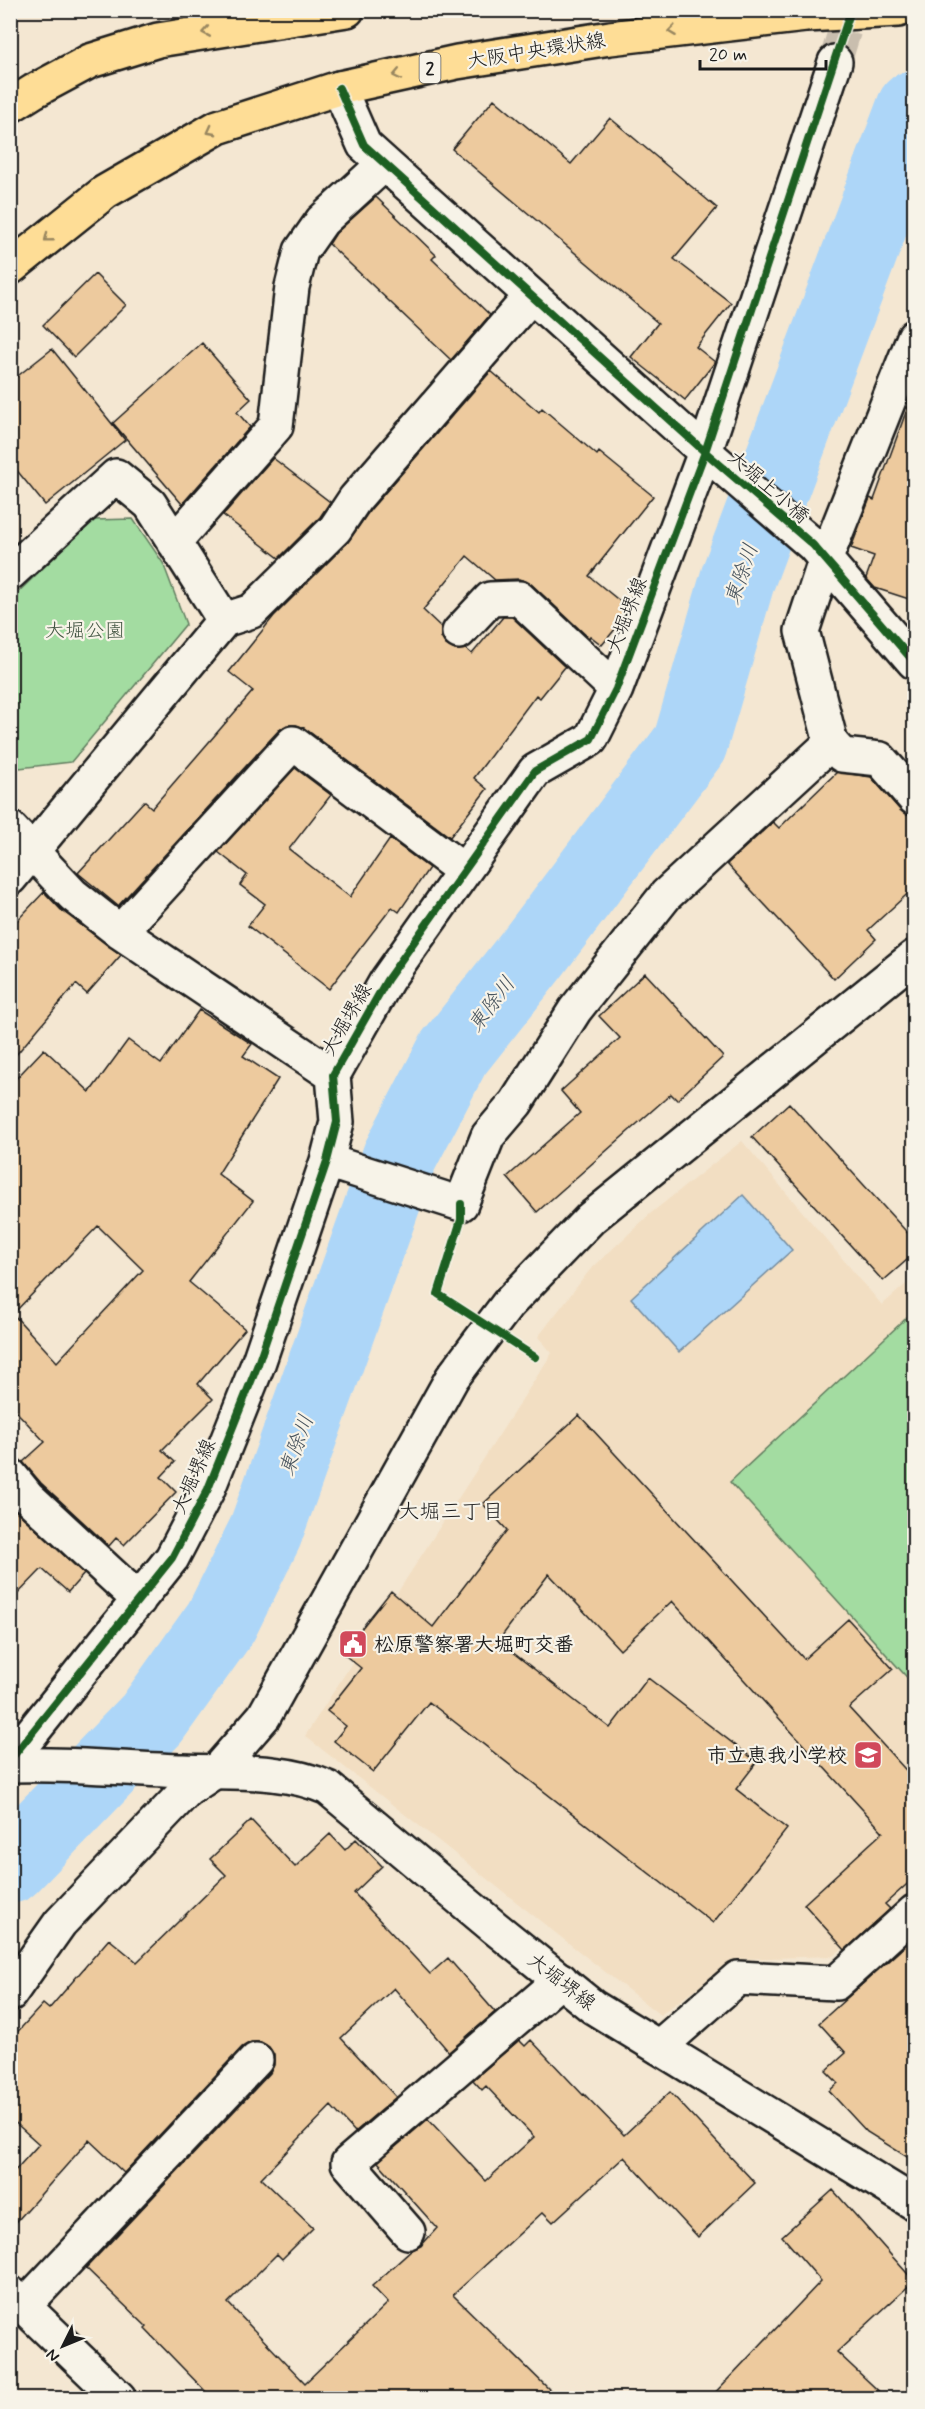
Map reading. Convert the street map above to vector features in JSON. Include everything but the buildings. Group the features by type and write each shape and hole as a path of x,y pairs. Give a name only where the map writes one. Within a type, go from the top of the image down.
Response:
{"main road":[{"path":"10,106 90,61 158,40 347,10"},
{"name":"大阪中央環状線","path":"10,268 105,192 218,127 339,88 457,62 610,38 806,15 898,10"}],"street":[{"name":"大堀堺線","path":"16,1763 172,1558 208,1489 258,1364 327,1161 336,1122 333,1075 387,980 535,771 591,739 616,689 705,452 835,62"},
{"name":"大堀上小橋","path":"339,88 364,145 705,452 820,551 915,662"},
{"path":"174,542 276,426 292,287 301,250 322,221 384,164"},
{"path":"10,878 21,840 224,620 252,611 335,529 355,499 531,296"},
{"path":"913,344 820,551 802,631 831,743 842,755 880,759 915,798"},
{"path":"10,573 116,476 150,504 224,620"},
{"path":"459,632 490,599 519,598 616,689"},
{"path":"120,932 293,743 464,871"},
{"path":"327,1161 461,1204 488,1136 516,1103 575,1010 666,895 831,743"},
{"path":"21,840 73,895 120,932 333,1075"},
{"path":"10,1994 60,1923 187,1790 201,1771 264,1716 452,1378 508,1304 591,1218 915,957"},
{"path":"10,1475 27,1496 139,1600"},
{"name":"大堀堺線","path":"16,1763 201,1771 309,1779 328,1788 593,2007 915,2203"},
{"path":"659,2047 738,1978 836,1983 915,1912"},
{"path":"408,2232 348,2163 561,1980"},
{"path":"119,2398 17,2300 256,2060"}],"shaded area":[{"path":"742,1141 882,1305 914,1277 914,1889 833,1956 737,1959 660,2015 305,1736 552,1353 538,1337 589,1271 651,1213"}],"green space":[{"name":"大堀公園","path":"133,519 163,563 186,624 71,762 11,769 11,599 93,520"},
{"path":"914,1311 914,1685 730,1482"}],"water":[{"path":"743,1195 792,1250 679,1352 631,1298"}],"waterway":[{"name":"東除川","path":"10,1866 152,1719 221,1622 265,1533 399,1158 453,1054 532,954 690,744 738,578 914,108"}],"tunnel":[{"path":"835,62 851,10"}],"cycle path":[{"path":"10,1760 172,1558 208,1489 258,1364 327,1161 337,1122 333,1075 387,980 535,771 591,739 616,689 705,452 851,10"},
{"path":"339,88 364,145 705,452 813,545 914,662"},
{"path":"461,1204 461,1220 438,1294 535,1357"}],"place":[{"name":"松原警察署大堀町交番","path":"353,1644"},
{"name":"市立恵我小学校","path":"868,1755"}],"district":[{"name":"大堀三丁目","path":"451,1511"}]}
